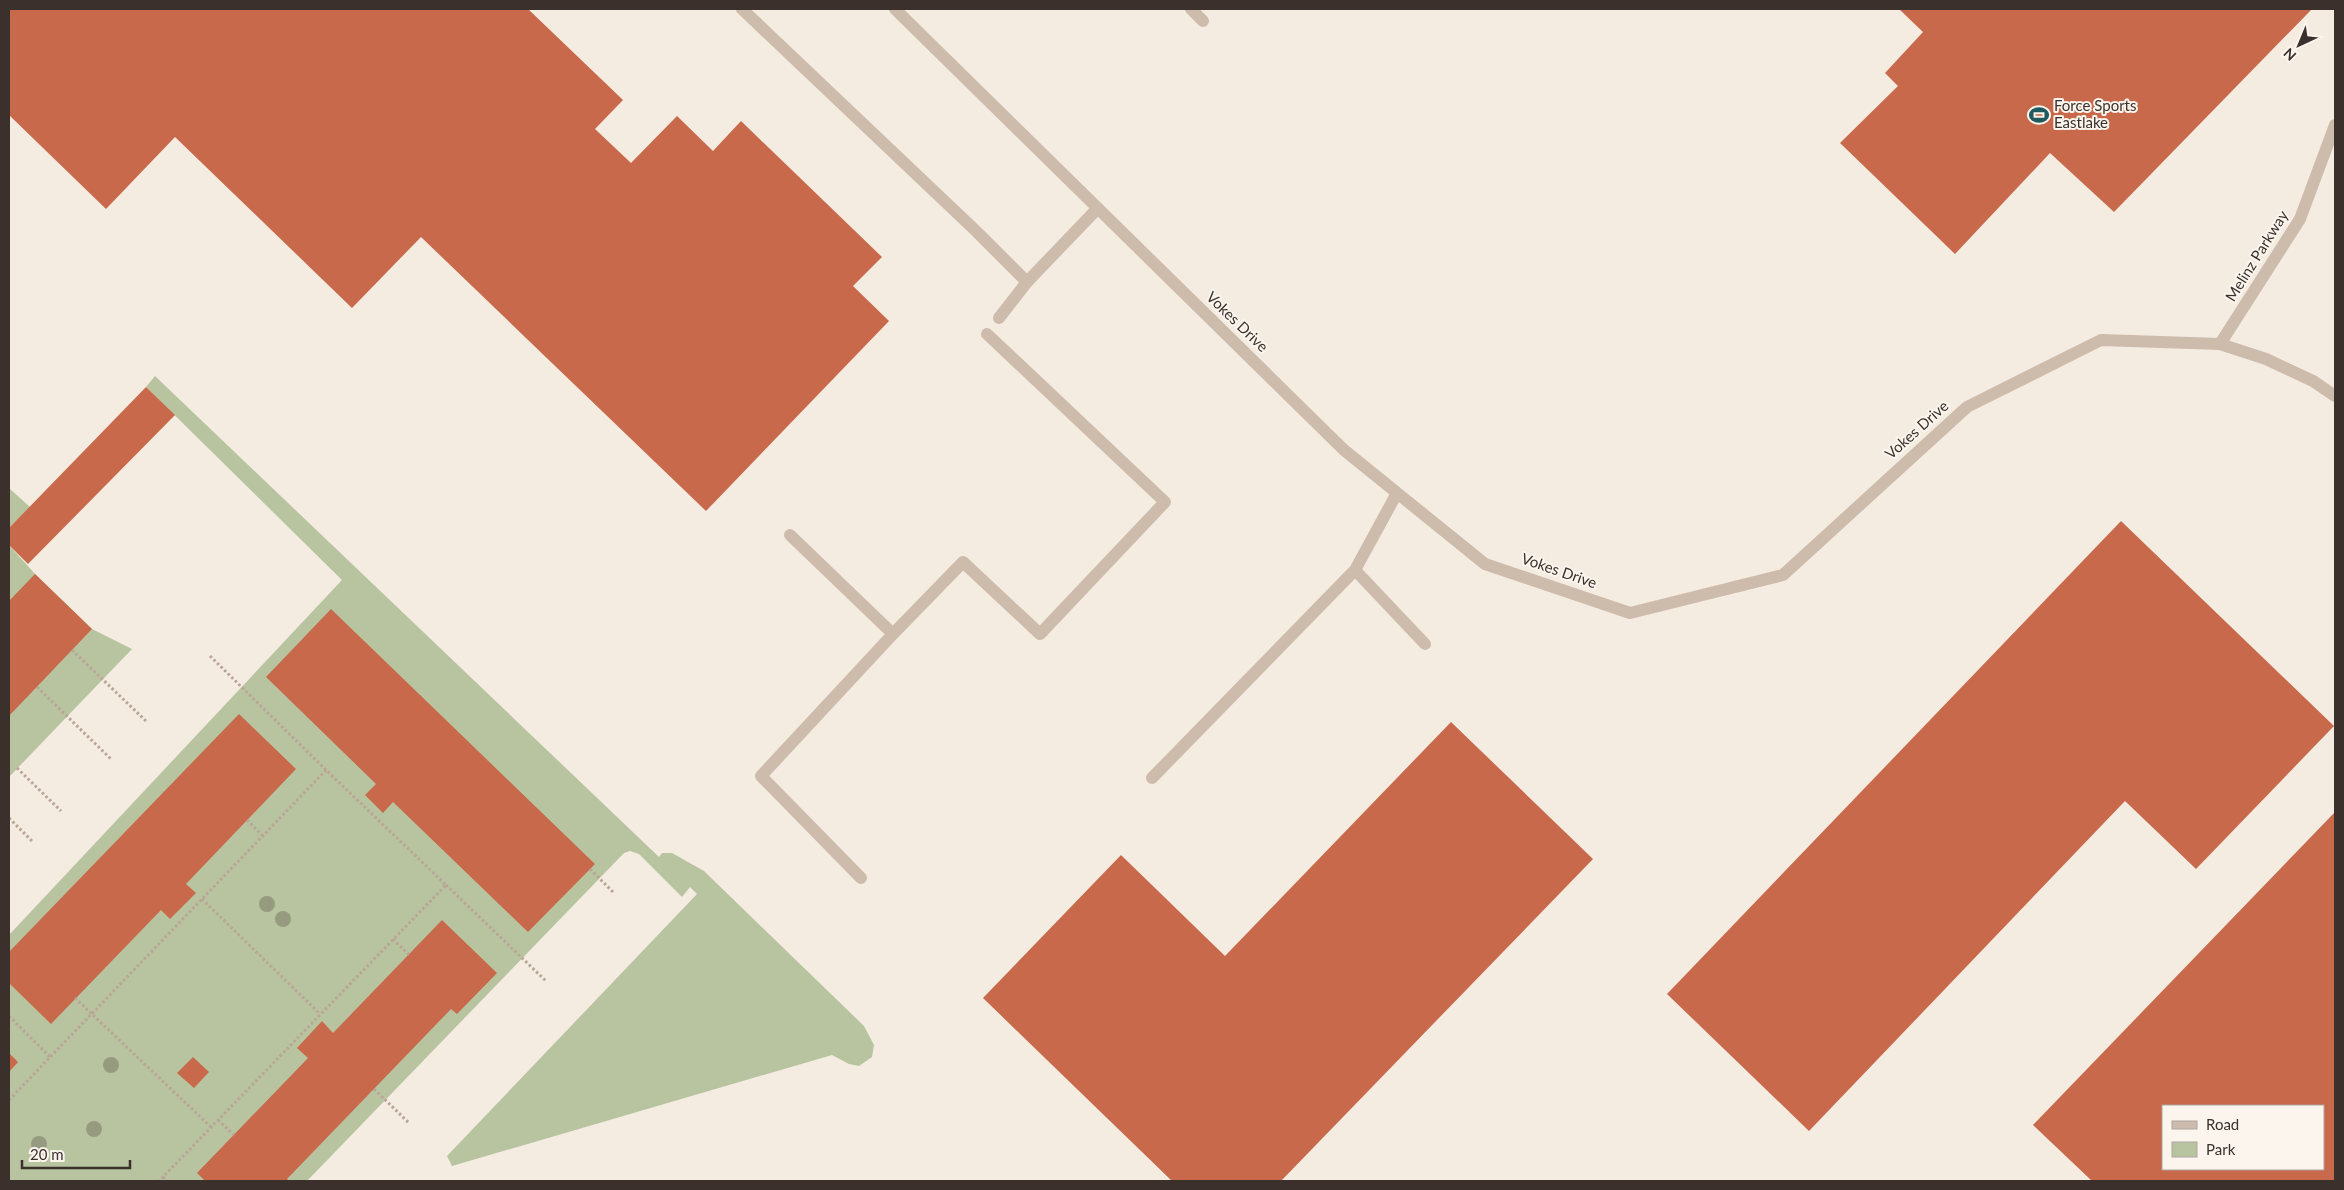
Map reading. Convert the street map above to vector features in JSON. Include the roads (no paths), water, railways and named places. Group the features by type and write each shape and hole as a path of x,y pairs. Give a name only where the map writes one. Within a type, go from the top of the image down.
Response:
{"street":[{"path":"742,9 969,224 1026,282"},
{"name":"Vokes Drive","path":"895,9 1344,450 1485,564 1630,612 1783,575 1967,407 2101,340 2220,344 2266,359 2313,381 2335,396"},
{"path":"1191,9 1203,21"},
{"name":"Melinz Parkway","path":"2220,344 2300,220 2335,125"},
{"path":"999,318 1026,282 1098,208"},
{"path":"861,878 761,776 963,562 1040,634 1165,502 987,334"},
{"path":"1152,778 1355,570 1397,493"},
{"path":"790,535 893,634"},
{"path":"1355,570 1425,644"}],"place":[{"name":"Force Sports Eastlake","path":"2039,115"}]}
